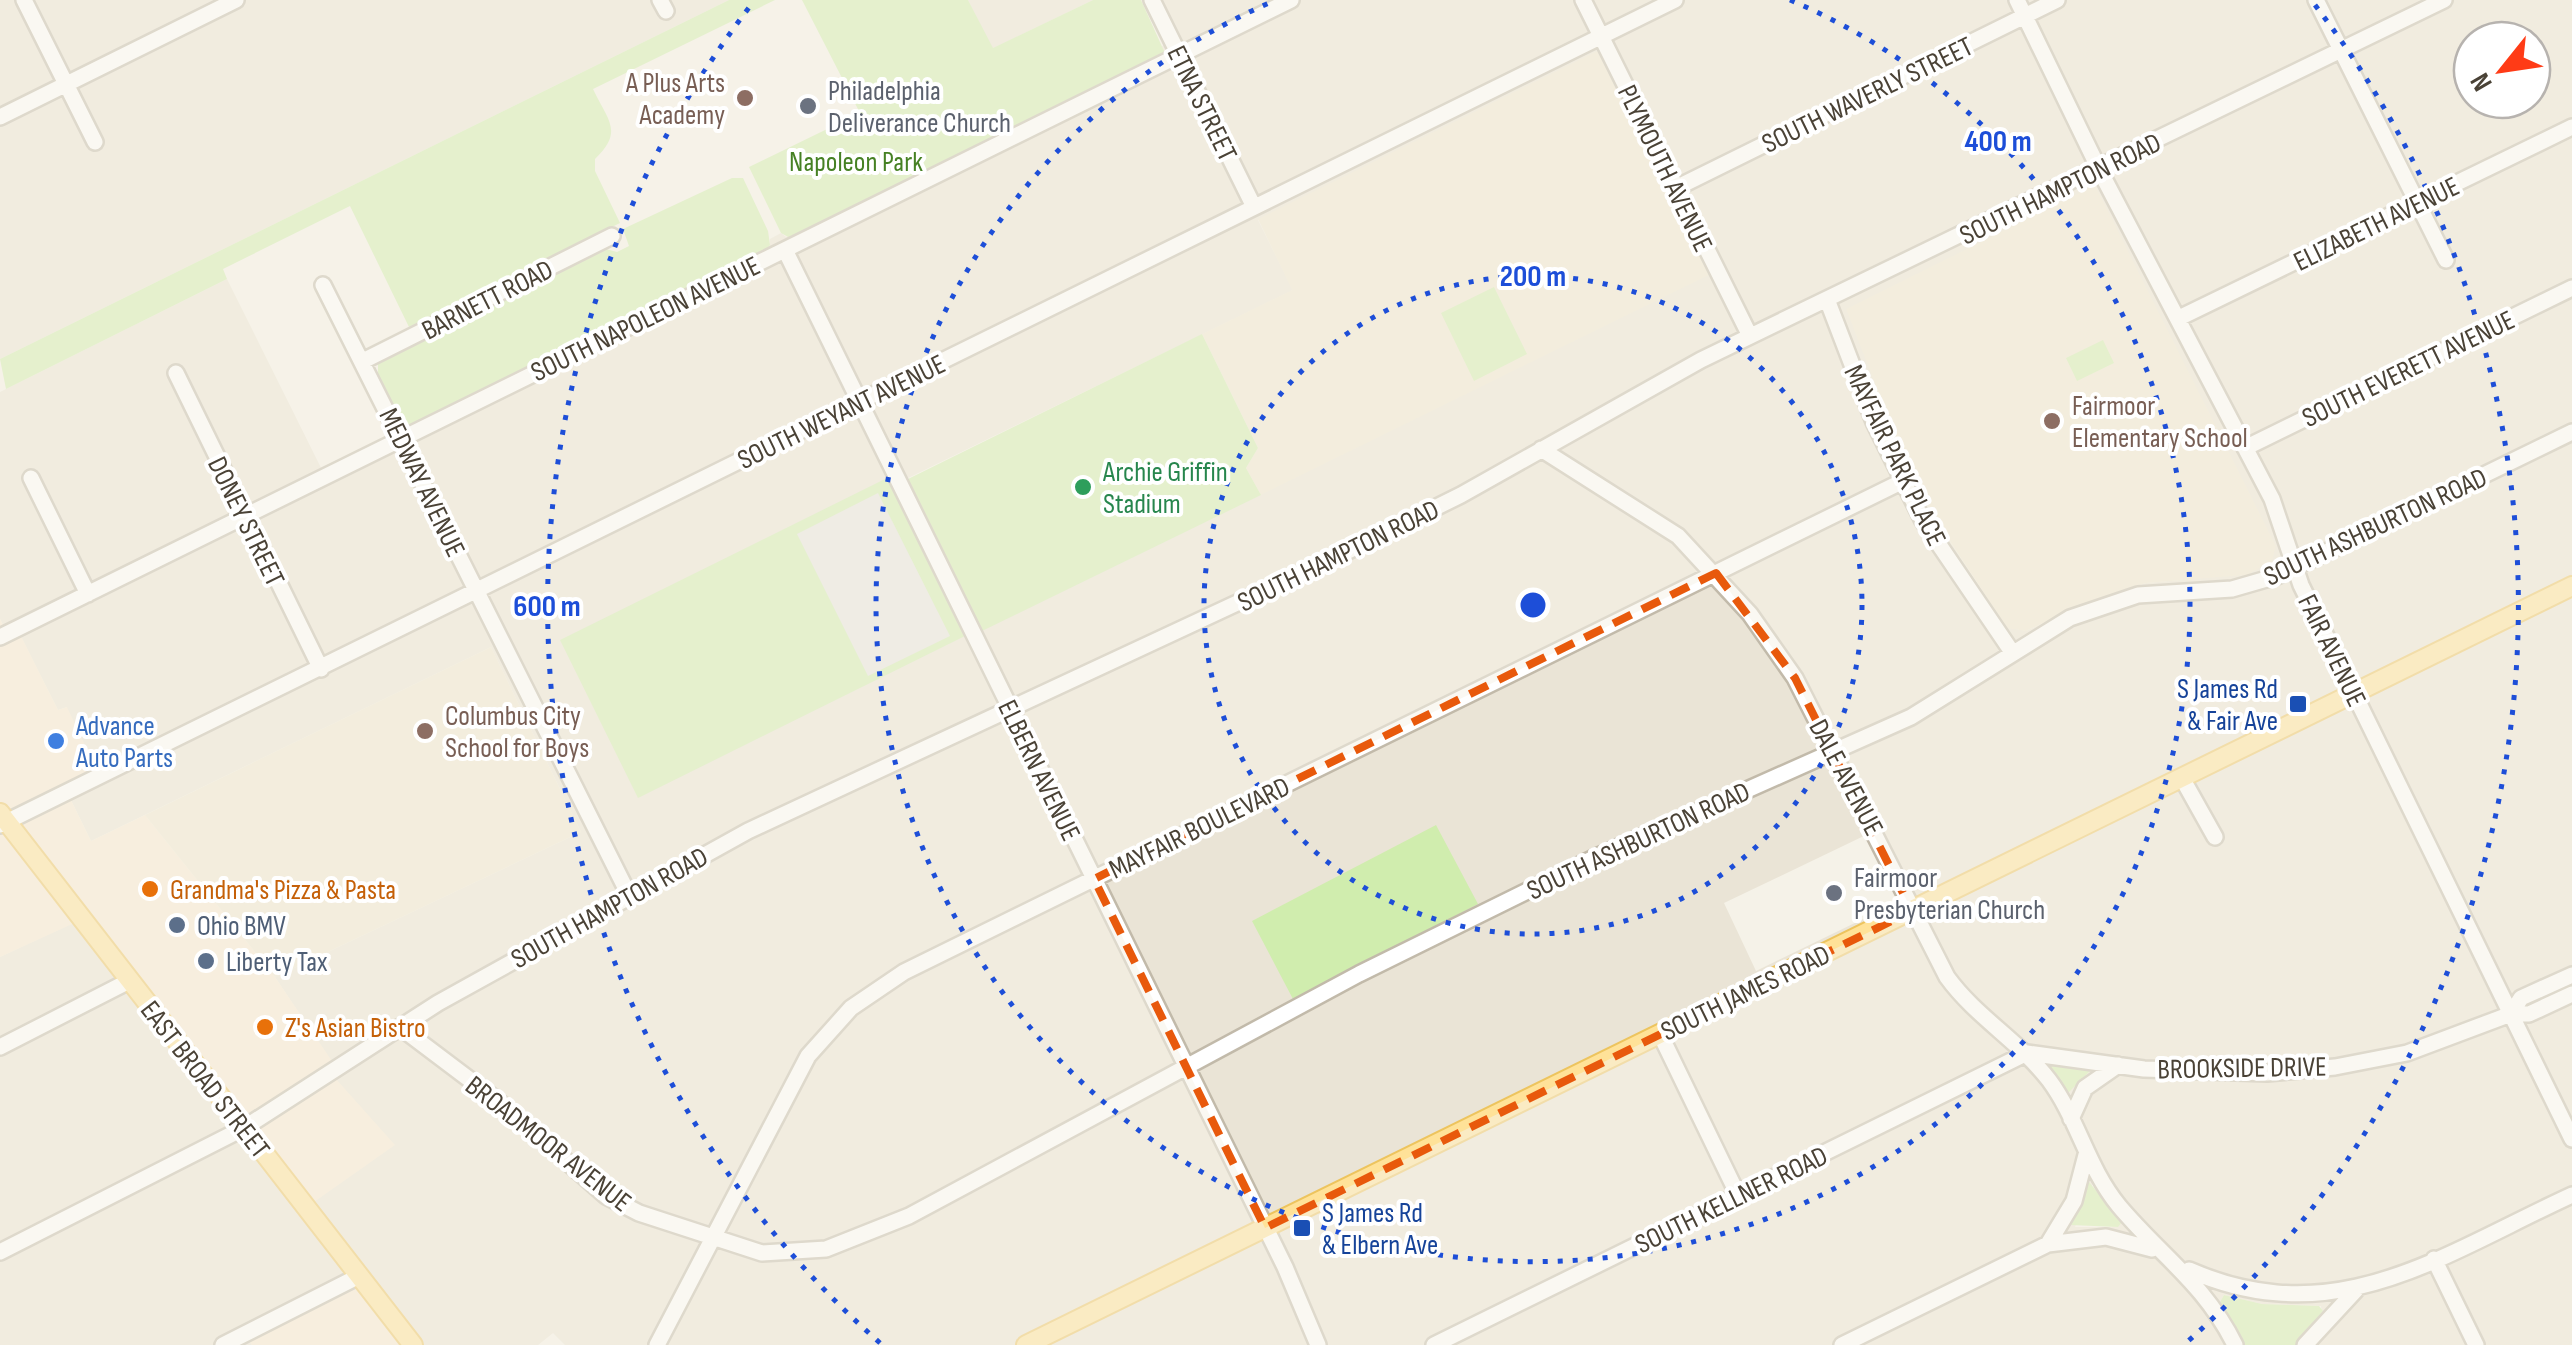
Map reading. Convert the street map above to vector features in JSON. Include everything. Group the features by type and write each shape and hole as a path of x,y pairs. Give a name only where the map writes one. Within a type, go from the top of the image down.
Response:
{"main road":[{"name":"SOUTH JAMES ROAD","path":"1026,1345 2572,586"},
{"name":"EAST BROAD STREET","path":"2,820 413,1345"}],"street":[{"path":"24,0 95,142"},
{"path":"0,117 236,0"},
{"name":"ETNA STREET","path":"1152,0 1254,207"},
{"name":"SOUTH NAPOLEON AVENUE","path":"0,637 1291,0"},
{"name":"PLYMOUTH AVENUE","path":"1583,0 1750,336"},
{"name":"SOUTH WEYANT AVENUE","path":"2,820 320,668 1674,0"},
{"name":"FAIR AVENUE","path":"2017,0 2099,169 2272,499 2293,568 2572,1139"},
{"name":"SOUTH WAVERLY STREET","path":"1676,188 2058,0"},
{"path":"2316,0 2344,49 2446,260"},
{"name":"SOUTH HAMPTON ROAD","path":"0,1252 244,1128 400,1027 628,895 748,831 1275,587 1750,336 1828,302 2444,0"},
{"name":"ELIZABETH AVENUE","path":"2180,318 2572,127"},
{"name":"BARNETT ROAD","path":"363,361 612,236"},
{"name":"ELBERN AVENUE","path":"784,250 1266,1228 1318,1345"},
{"name":"MEDWAY AVENUE","path":"323,285 628,895"},
{"name":"SOUTH EVERETT AVENUE","path":"2245,448 2572,288"},
{"name":"MAYFAIR PARK PLACE","path":"1828,302 1903,482 1954,572 2012,652"},
{"name":"DONEY STREET","path":"176,373 320,668"},
{"name":"SOUTH ASHBURTON ROAD","path":"709,1239 780,1255 837,1246 909,1216 1185,1068 1592,859 1923,710 2070,618 2124,598 2177,589 2232,588 2293,568 2572,432"},
{"name":"DALE AVENUE","path":"1541,449 1647,512 1716,573 1783,659 1833,750 1932,955 1963,999 2027,1053 2051,1082 2106,1190 2217,1308 2235,1345"},
{"path":"31,478 88,594"},
{"name":"MAYFAIR BOULEVARD","path":"657,1345 797,1073 826,1031 851,1008 904,972 1903,482"},
{"path":"2182,778 2215,838"},
{"name":"BROOKSIDE DRIVE","path":"2510,1014 2522,998 2572,975"},
{"path":"0,1046 129,981"},
{"name":"BROOKSIDE DRIVE","path":"2027,1053 2196,1072 2335,1067 2407,1053 2510,1014 2529,1014 2572,994"},
{"name":"BROADMOOR AVENUE","path":"400,1027 498,1101 606,1196 638,1214 709,1239"},
{"path":"1660,1034 1738,1196"},
{"name":"SOUTH KELLNER ROAD","path":"1434,1345 2027,1053"},
{"path":"2071,1119 2085,1088 2118,1065"},
{"path":"2048,1244 2074,1201 2086,1156"},
{"path":"1842,1345 2048,1244 2106,1237 2138,1242 2214,1280 2279,1296 2318,1296 2356,1290 2434,1259 2572,1195"},
{"path":"2434,1259 2476,1345"},
{"path":"222,1345 359,1276"},
{"path":"2305,1345 2356,1290"}],"highlighted area":[{"path":"1716,573 1795,678 1912,911 1265,1228 1094,879"}],"shaded area":[{"path":"0,0 729,0 0,359"},
{"path":"968,0 1093,0 992,49"},
{"path":"1141,0 2572,0 2572,1345 2298,1345 2322,1314 2321,1306 2262,1304 2224,1295 2220,1302 2243,1345 565,1345 553,1333 538,1345 412,1345 245,1336 252,1345 0,1345 0,957 81,919 327,1069 333,1064 275,977 581,832 491,647 91,841 68,794 67,707 58,710 18,631 8,635 0,619 0,392 227,279 325,476 401,439 405,426 770,245 770,239 781,233 786,237 1164,45","holes":["1258,220 1708,274 982,630 906,479 1293,290","1877,391 2194,579 2146,583 2091,601 2026,631 2006,627 1936,520","1868,834 1899,893 1896,903 1756,971 1724,903","2093,1183 2118,1227 2075,1227"]},
{"path":"1597,51 1709,275 1261,495 1246,468 1258,448 1202,334 1292,290 1258,219"},
{"name":"Fairmoor Elementary School","path":"2095,185 2276,546 2272,561 2247,575 2146,583 2091,601 2026,631 2007,628 1936,520 1901,451 1846,309"},
{"path":"878,493 950,636 868,676 797,534"},
{"path":"0,619 8,635 18,630 58,710 67,707 100,777 68,794 91,841 145,815 275,977 334,1064 328,1070 395,1145 307,1207 81,920 0,957"},
{"name":"Columbus City School for Boys","path":"491,647 581,832 275,977 145,815"},
{"path":"360,1275 412,1345 252,1345 245,1336"}],"green space":[{"path":"729,0 775,0 593,89 611,133 595,159 595,171 620,223 409,327 350,206 223,269 227,279 6,389 0,359"},
{"name":"Napoleon Park","path":"802,0 968,0 993,48 1093,0 1141,0 1164,51 1159,58 790,238 781,233 749,167 860,113"},
{"name":"Napoleon Park","path":"732,178 743,178 768,231 770,245 764,253 409,427 402,425 378,377 378,361 602,248 617,252 629,246 623,229"},
{"path":"1494,287 1527,354 1474,381 1441,313"},
{"name":"Archie Griffin Stadium","path":"1202,334 1258,448 1246,468 1261,495 982,631 906,480"},
{"path":"2103,340 2114,363 2077,381 2066,358"},
{"path":"887,478 965,636 638,798 560,640"},
{"path":"1436,825 1478,904 1294,1001 1252,921"},
{"path":"2050,1062 2091,1070 2068,1093 2048,1069"},
{"path":"2089,1182 2122,1222 2118,1227 2071,1225"},
{"path":"2224,1295 2262,1304 2319,1306 2323,1311 2298,1345 2243,1345 2220,1302"}],"place":[{"name":"A Plus Arts Academy","path":"745,98"},
{"name":"Philadelphia Deliverance Church","path":"808,106"},
{"name":"Fairmoor Elementary School","path":"2052,421"},
{"name":"Archie Griffin Stadium","path":"1083,487"},
{"name":"S James Rd & Fair Ave","path":"2298,704"},
{"name":"Columbus City School for Boys","path":"425,731"},
{"name":"Advance Auto Parts","path":"56,741"},
{"name":"Grandma's Pizza & Pasta","path":"150,889"},
{"name":"Fairmoor Presbyterian Church","path":"1834,893"},
{"name":"Ohio BMV","path":"177,925"},
{"name":"Liberty Tax","path":"206,961"},
{"name":"Z's Asian Bistro","path":"265,1027"},
{"name":"S James Rd & Elbern Ave","path":"1302,1228"}]}
